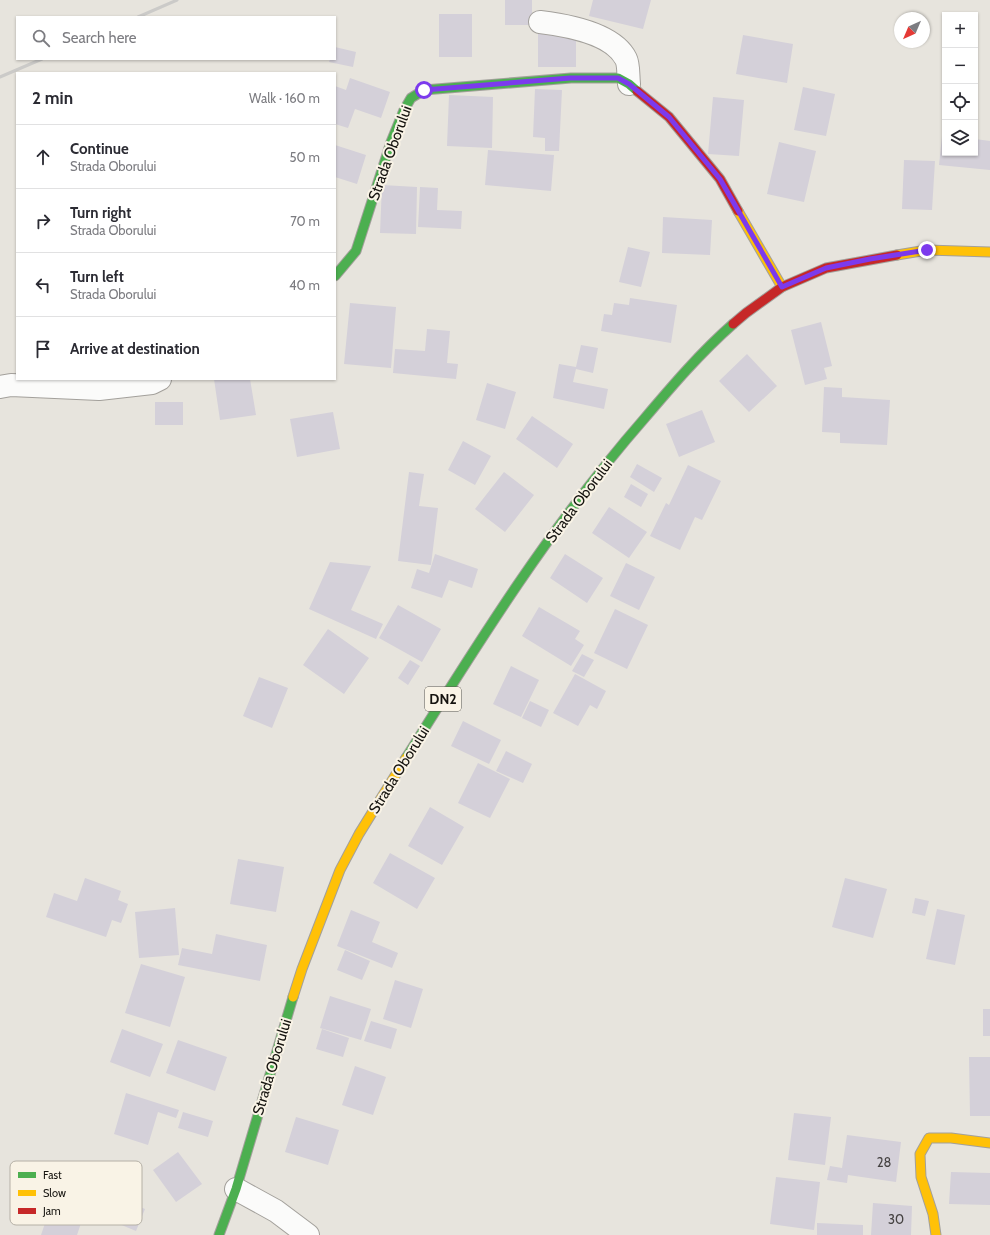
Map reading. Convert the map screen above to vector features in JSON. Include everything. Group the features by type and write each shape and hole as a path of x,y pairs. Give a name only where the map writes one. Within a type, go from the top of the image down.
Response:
{"main road":[{"name":"Strada Oborului","path":"336,275 356,251 391,142 410,98 424,90 570,78 618,78 629,84 669,117 720,179 782,287"},
{"name":"Strada Oborului","path":"219,1235 236,1189 280,1038 302,969 340,870 359,834 479,640 575,504 619,447 714,341 746,314 782,287 826,268 870,259 927,250 990,252"},
{"path":"936,1235 933,1214 921,1177 920,1154 929,1138 951,1138 990,1143"}],"street":[{"path":"540,22 582,30 615,45 626,59 629,84"},
{"path":"0,386 99,389 152,383 158,380"},
{"path":"236,1189 276,1211 308,1235"}],"building":[{"path":"505,0 532,0 532,25 505,25"},
{"path":"593,0 651,0 643,29 589,16"},
{"path":"439,14 472,14 472,57 439,57"},
{"path":"538,32 576,33 576,67 538,67"},
{"path":"743,35 793,44 787,83 736,74"},
{"path":"336,47 356,52 353,67 329,62 330,60 336,60"},
{"path":"350,78 390,92 381,118 355,109 348,128 336,124 336,86 346,90"},
{"path":"803,87 835,94 826,136 794,130"},
{"path":"535,89 562,90 559,151 545,151 545,138 533,137"},
{"path":"449,95 493,97 492,148 447,146"},
{"path":"713,97 744,100 739,156 708,154"},
{"path":"942,136 942,156 978,156 978,139 990,141 990,170 939,165"},
{"path":"779,142 816,151 804,202 767,194"},
{"path":"336,145 366,155 357,184 336,177"},
{"path":"488,150 554,155 551,191 485,185"},
{"path":"904,160 935,161 932,210 902,209"},
{"path":"382,185 417,187 416,234 380,233"},
{"path":"420,187 438,188 437,210 462,211 461,229 418,227"},
{"path":"663,217 712,220 710,255 662,253"},
{"path":"628,247 650,252 641,287 619,282"},
{"path":"630,298 677,305 671,343 601,331 604,314 612,315 614,303 629,305"},
{"path":"350,303 396,307 391,368 344,364"},
{"path":"821,322 832,366 824,368 827,379 805,385 791,330"},
{"path":"427,329 450,331 447,363 458,364 456,379 393,373 395,349 425,351"},
{"path":"581,345 598,348 593,373 576,369 573,382 608,389 604,409 553,398 559,364 576,367"},
{"path":"747,354 777,386 749,412 719,381"},
{"path":"214,380 250,380 256,415 220,420"},
{"path":"487,383 516,392 505,429 476,420"},
{"path":"824,387 842,388 842,397 890,400 887,445 840,443 840,433 822,432"},
{"path":"155,402 183,402 183,425 155,425"},
{"path":"702,410 715,442 679,457 666,424"},
{"path":"333,412 340,449 297,457 290,419"},
{"path":"532,416 573,444 557,468 516,439"},
{"path":"463,441 491,456 475,485 448,470"},
{"path":"637,464 662,478 654,492 630,477"},
{"path":"688,465 721,481 702,520 695,517 680,550 650,536 666,503 669,505"},
{"path":"409,472 424,474 419,506 438,508 431,565 398,561"},
{"path":"504,472 534,495 505,532 475,509"},
{"path":"631,484 648,494 641,507 624,497"},
{"path":"609,507 647,532 629,558 592,533"},
{"path":"435,554 478,569 472,588 449,580 442,598 411,588 417,569 429,573"},
{"path":"565,554 603,578 587,603 550,578"},
{"path":"330,562 371,566 351,610 383,624 376,639 309,609"},
{"path":"626,563 655,577 639,610 610,596"},
{"path":"398,605 441,629 422,662 379,638"},
{"path":"539,607 580,631 575,639 584,645 571,666 522,636"},
{"path":"615,609 648,625 627,669 594,653"},
{"path":"328,629 369,658 344,694 303,665"},
{"path":"582,654 594,660 584,677 572,671"},
{"path":"410,660 420,666 408,685 398,678"},
{"path":"511,666 539,680 521,717 493,704"},
{"path":"575,674 606,691 597,709 590,705 578,726 553,713"},
{"path":"259,677 288,688 272,728 243,716"},
{"path":"530,701 549,710 541,727 522,718"},
{"path":"463,721 501,740 489,764 451,746"},
{"path":"506,751 532,764 523,783 496,771"},
{"path":"478,763 510,779 490,818 458,803"},
{"path":"430,807 464,827 442,865 408,846"},
{"path":"390,853 435,878 417,909 373,883"},
{"path":"238,859 284,867 276,912 230,904"},
{"path":"85,878 121,891 118,900 128,904 121,923 112,920 106,937 46,917 54,893 77,901"},
{"path":"845,878 887,889 873,938 832,927"},
{"path":"915,898 929,901 925,916 912,913"},
{"path":"175,908 179,955 139,958 135,912"},
{"path":"937,909 965,915 955,965 926,959"},
{"path":"351,910 380,922 372,942 398,953 392,968 337,946"},
{"path":"216,934 267,945 260,981 178,965 182,948 212,954"},
{"path":"345,950 370,961 362,980 337,970"},
{"path":"141,964 185,977 170,1027 125,1013"},
{"path":"395,980 423,989 411,1028 383,1019"},
{"path":"330,996 371,1009 361,1040 320,1028"},
{"path":"983,1009 990,1009 990,1036 983,1036"},
{"path":"371,1021 397,1029 391,1049 364,1041"},
{"path":"122,1029 163,1044 150,1077 110,1062"},
{"path":"322,1029 349,1038 343,1057 316,1049"},
{"path":"178,1040 227,1057 215,1091 166,1073"},
{"path":"969,1057 990,1057 990,1116 970,1116"},
{"path":"355,1066 386,1077 373,1115 342,1105"},
{"path":"126,1093 179,1110 176,1118 158,1112 148,1145 114,1134"},
{"path":"183,1112 213,1121 208,1137 178,1128"},
{"path":"794,1113 831,1117 825,1165 788,1160"},
{"path":"296,1117 339,1130 328,1165 285,1152"},
{"path":"847,1135 901,1142 896,1182 848,1175 847,1183 827,1180 830,1166 842,1168"},
{"path":"178,1152 202,1184 176,1202 153,1170"},
{"path":"951,1172 990,1173 990,1205 949,1204"},
{"path":"776,1177 820,1182 814,1230 770,1224"},
{"path":"873,1203 912,1206 911,1235 871,1235"},
{"path":"142,1208 145,1209 142,1216"},
{"path":"817,1223 863,1225 863,1235 817,1235"},
{"path":"44,1225 80,1225 77,1235 41,1235"},
{"path":"122,1225 138,1225 136,1231"}],"railway":[{"path":"140,16 177,0"},
{"path":"0,77 40,60"}],"traffic: fast":[{"path":"336,275 356,251 391,142 404,110 411,98 424,90 571,78 618,78 629,84 637,91"},
{"path":"406,758 489,627 548,541 579,499 676,382 709,346 733,324"},
{"path":"219,1235 236,1189 293,997"}],"traffic: slow":[{"path":"738,211 782,287"},
{"path":"897,255 927,250 990,252"},
{"path":"293,997 302,969 340,870 359,834 406,758"},
{"path":"936,1235 933,1214 921,1177 920,1154 929,1138 951,1138 990,1143"}],"traffic: jam":[{"path":"637,91 669,117 720,179 738,211"},
{"path":"733,324 782,287 826,268 897,255"}],"route":[{"path":"424,90 570,78 618,78 629,84 669,117 720,179 782,287 826,268 927,250"}]}
